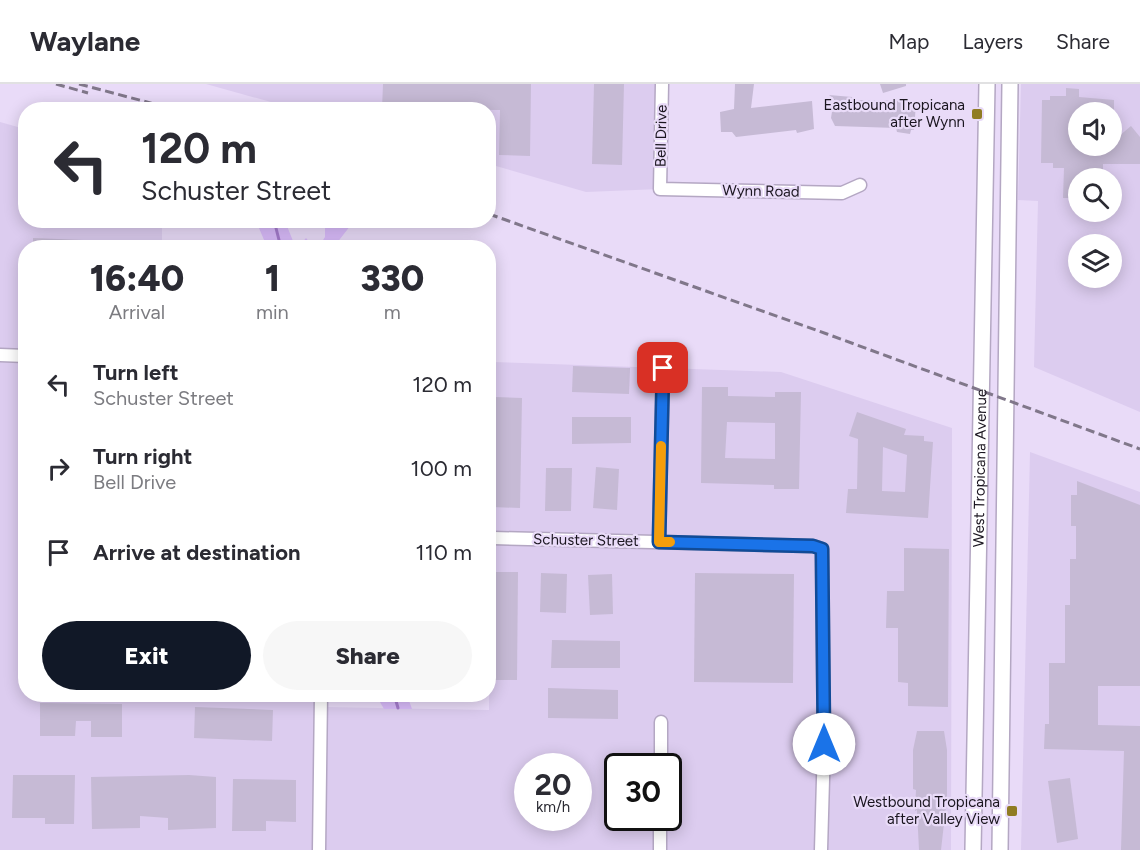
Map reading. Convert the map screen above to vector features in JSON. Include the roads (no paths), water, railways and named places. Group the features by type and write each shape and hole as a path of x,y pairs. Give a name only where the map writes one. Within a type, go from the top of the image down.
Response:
{"main road":[{"name":"West Tropicana Avenue","path":"973,850 987,84"},
{"name":"West Tropicana Avenue","path":"1000,850 1010,84"}],"street":[{"name":"Bell Drive","path":"660,189 663,84"},
{"name":"Wynn Road","path":"660,189 842,193 860,185"},
{"path":"0,355 18,356"},
{"path":"659,542 663,368"},
{"name":"Schuster Street","path":"496,538 813,546 822,549 824,744 821,850"},
{"path":"319,850 321,702"},
{"path":"661,722 661,753"},
{"path":"660,831 660,850"}],"waterway":[{"path":"276,228 279,240"},
{"path":"396,702 398,708"}],"railway":[{"path":"56,84 88,93"},
{"path":"79,84 147,102"},
{"path":"496,216 827,334 1140,449"}],"place":[{"name":"Eastbound Tropicana after Wynn","path":"977,114"},
{"name":"Westbound Tropicana after Valley View","path":"1012,811"}]}
